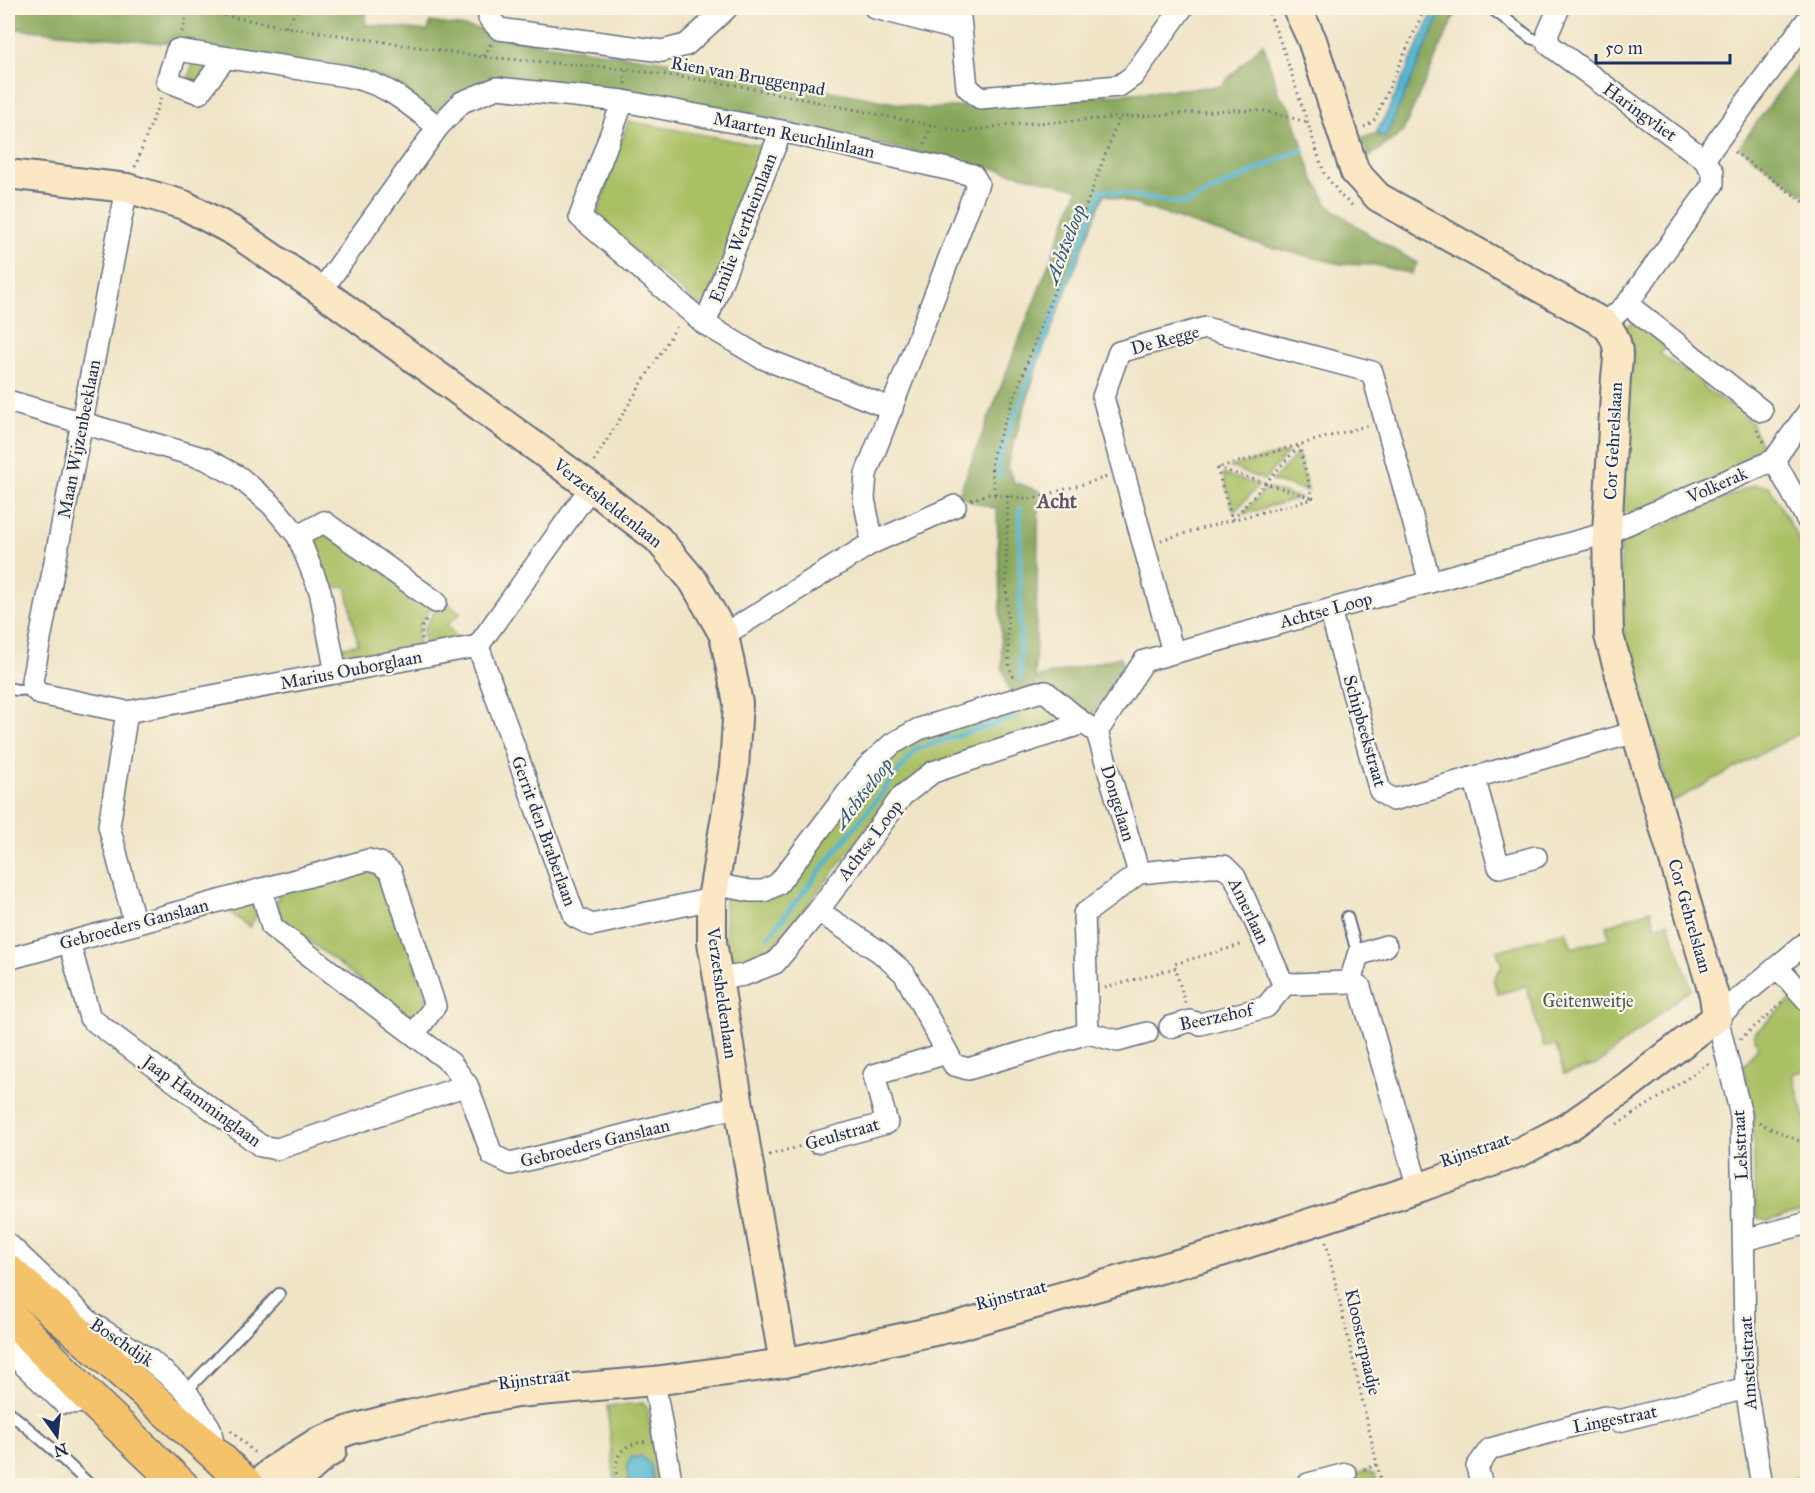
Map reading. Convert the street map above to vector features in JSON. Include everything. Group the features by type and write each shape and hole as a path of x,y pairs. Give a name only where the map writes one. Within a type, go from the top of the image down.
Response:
{"main road":[{"name":"Boschdijk","path":"8,1271 248,1485"},
{"path":"8,1314 94,1402 182,1485"}],"street":[{"path":"490,8 489,18 499,29 662,51 686,45 727,8"},
{"path":"875,8 960,30"},
{"path":"959,8 967,87 980,98 1119,86 1133,76 1182,8"},
{"path":"1297,8 1312,40 1355,172 1378,198 1605,324 1627,304 1713,184 1713,172 1704,159 1808,19"},
{"path":"1548,44 1548,33 1559,8"},
{"name":"Haringvliet","path":"1548,44 1704,159"},
{"path":"225,58 199,93 167,81 177,50 368,80 391,90 438,126"},
{"name":"Maarten Reuchlinlaan","path":"321,291 438,126 462,102 497,88 623,100 781,131 973,175 978,183 866,474 864,499 871,533 870,544"},
{"name":"Emilie Wertheimlaan","path":"623,100 580,217 705,324 760,357 892,410"},
{"name":"Emilie Wertheimlaan","path":"705,324 781,131"},
{"name":"Verzetsheldenlaan","path":"8,174 127,188 184,205 236,232 321,291 658,539 694,582 724,635 738,703 734,768 713,891 712,942 784,1363"},
{"name":"Maan Wijzenbeeklaan","path":"34,690 32,681 127,188"},
{"path":"1627,304 1762,411"},
{"name":"Cor Gehrelslaan","path":"1605,324 1612,332 1620,354 1616,377 1607,533 1610,636 1714,996 1717,1017"},
{"name":"De Regge","path":"1173,652 1103,397 1119,352 1205,328 1372,372 1430,582"},
{"path":"8,401 206,459 239,477 271,504 298,536 320,591 336,673"},
{"path":"1808,412 1774,460 1808,521"},
{"name":"Volkerak","path":"1607,533 1774,460"},
{"path":"478,646 586,484"},
{"path":"724,635 870,544 955,506"},
{"path":"298,536 324,522 436,602"},
{"name":"Achtse Loop","path":"718,979 744,975 775,963 818,911 902,796 933,771 1090,728 1144,661 1607,533"},
{"name":"Schipbeekstraat","path":"1330,610 1380,791 1393,800 1636,732"},
{"name":"Marius Ouborglaan","path":"34,690 40,694 127,712 478,646"},
{"name":"Gerrit den Braberlaan","path":"478,646 576,918 592,925 713,891"},
{"path":"713,891 764,891 778,884 867,767 892,744 919,729 1038,692 1046,693 1090,728"},
{"path":"127,712 109,826 135,924"},
{"name":"Dongelaan","path":"1090,728 1139,873"},
{"path":"1474,777 1499,867 1536,857"},
{"name":"Gebroeders Ganslaan","path":"8,959 368,860 380,863 391,872 435,1006 414,1034"},
{"name":"Amerlaan","path":"1139,873 1224,866 1235,877 1281,979 1286,983"},
{"path":"1088,1033 1084,914 1139,873"},
{"name":"Gebroeders Ganslaan","path":"261,889 272,927 451,1062 467,1085 492,1155 511,1164 739,1106"},
{"path":"818,911 880,952 904,973 954,1065 968,1069 1088,1033 1118,1041 1147,1033"},
{"path":"1717,1017 1808,941"},
{"name":"Jaap Hamminglaan","path":"69,942 90,1018 261,1146 277,1149 467,1085"},
{"path":"1350,982 1358,955 1386,946"},
{"path":"1777,967 1800,994"},
{"path":"1286,983 1350,982 1360,987 1418,1188"},
{"name":"Beerzehof","path":"1180,1024 1200,1024 1266,1006 1286,983"},
{"name":"Lekstraat","path":"1717,1017 1741,1114 1744,1240"},
{"name":"Rijnstraat","path":"256,1485 273,1470 316,1443 386,1420 517,1393 654,1381 784,1363 953,1327 1224,1251 1520,1152 1570,1126 1626,1087 1717,1017"},
{"name":"Geulstraat","path":"817,1142 887,1123 874,1075 947,1053"},
{"path":"1744,1240 1808,1222"},
{"name":"Amstelstraat","path":"1744,1240 1746,1388 1762,1485"},
{"name":"Boschdijk","path":"8,1244 91,1323 150,1360 186,1391 210,1428 215,1454"},
{"path":"8,1350 64,1402 94,1402"},
{"path":"654,1381 672,1485"},
{"name":"Lingestraat","path":"1482,1485 1477,1467 1490,1449 1604,1417 1619,1421 1746,1388"},
{"name":"Rijnstraat","path":"290,1485 324,1456 386,1420"},
{"path":"1308,1485 1346,1474"}],"lane":[{"name":"Haringvliet","path":"1491,8 1531,38 1548,44"},
{"path":"8,688 34,690"},
{"path":"1347,917 1358,955"},
{"path":"186,1391 279,1294"},
{"path":"8,1411 91,1485"}],"path":[{"name":"Rien van Bruggenpad","path":"183,8 286,27 484,57 626,69 735,85 963,132 1007,125 1243,111 1266,111 1307,122"},
{"path":"177,50 188,8"},
{"path":"286,27 298,8"},
{"path":"1342,133 1374,121 1425,8"},
{"path":"623,100 626,69"},
{"path":"127,188 167,81"},
{"path":"995,494 991,466 993,454 1119,118"},
{"path":"1718,140 1808,205"},
{"path":"586,484 688,309"},
{"path":"1762,411 1756,428 1774,460"},
{"path":"1217,468 1385,421"},
{"path":"1232,520 1299,446"},
{"path":"1299,446 1314,499"},
{"path":"1217,468 1314,499"},
{"path":"1217,468 1232,520"},
{"path":"955,506 988,494 1032,499 1123,472"},
{"path":"1008,496 1006,573 1009,666 1021,697"},
{"path":"1143,545 1314,499"},
{"path":"422,657 421,629 436,602"},
{"path":"1180,1024 1174,964 1263,938"},
{"path":"1087,992 1175,968"},
{"path":"1726,1052 1779,1006 1800,994"},
{"path":"1741,1114 1808,1145"},
{"name":"Geulstraat","path":"748,1160 817,1142"},
{"name":"Kloosterpaadje","path":"1320,1219 1382,1485"},
{"path":"617,1485 615,1463 621,1451 635,1442 663,1438"}],"green space":[{"path":"8,8 367,8 365,24 428,31 430,22 479,29 491,37 688,64 927,109 1221,86 1263,43 1279,95 1291,109 1312,176 1329,206 1371,236 1417,263 1411,274 1376,265 1340,264 1215,231 1104,194 1038,363 1007,466 1014,482 1039,491 1035,678 1121,657 1123,665 1092,716 1010,693 1002,667 997,509 971,501 959,494 1078,189 993,168 634,94 458,94 436,113 384,78 173,44 8,28"},
{"path":"1443,8 1458,8 1402,133 1369,157 1360,139 1376,133 1385,138"},
{"path":"1807,53 1807,197 1739,147"},
{"path":"192,65 209,66 201,82 191,80 189,76"},
{"path":"628,121 763,146 705,310 596,218"},
{"path":"1636,320 1667,342 1660,354 1685,372 1693,361 1711,375 1702,386 1728,405 1736,394 1742,398 1741,413 1751,422 1764,456 1632,515 1620,510 1622,330"},
{"path":"1288,452 1264,480 1230,467"},
{"path":"1298,453 1308,491 1272,481"},
{"path":"1223,474 1259,485 1234,512"},
{"path":"1754,485 1769,486 1807,554 1807,729 1672,802 1621,620 1621,544"},
{"path":"1266,488 1299,498 1243,514"},
{"path":"328,532 431,607 418,629 419,648 353,662 340,655 339,648 358,644 346,586 326,589 310,544"},
{"path":"442,600 460,612 447,625 460,642 425,647 423,630"},
{"path":"1039,697 1069,718 895,792 776,942 759,955 742,961 732,959 726,951 725,899 731,893 764,896 872,770 923,733"},
{"path":"362,869 378,873 388,882 428,1004 416,1017 404,1014 282,920 276,901 281,891"},
{"path":"252,904 257,915 249,927 225,909"},
{"name":"Geitenweitje","path":"1650,910 1655,926 1668,922 1691,988 1596,1065 1564,1074 1556,1046 1544,1047 1526,986 1498,994 1493,980 1502,966 1497,951 1566,931 1572,948 1609,938 1606,926"},
{"path":"1794,997 1807,1010 1807,1070 1793,1074 1804,1116 1807,1116 1807,1209 1768,1220 1758,1218 1755,1210 1754,1113 1743,1067 1758,1047 1754,1034"},
{"path":"643,1403 647,1408 661,1485 615,1485 607,1406"},
{"path":"1365,1471 1375,1474 1378,1485 1349,1485 1347,1477"},
{"path":"1807,1476 1807,1485 1773,1484"}],"water":[{"path":"1435,8 1443,8 1385,138 1376,133"},
{"path":"641,1456 651,1465 654,1485 629,1485 627,1468 630,1458"}],"waterway":[{"name":"Achtseloop","path":"1000,476 998,460 1102,190 1184,204 1302,149"},
{"name":"Achtseloop","path":"1020,509 1020,678"},
{"name":"Achtseloop","path":"768,937 916,749 1016,717"}],"district":[{"name":"Acht","path":"1057,501"}]}
